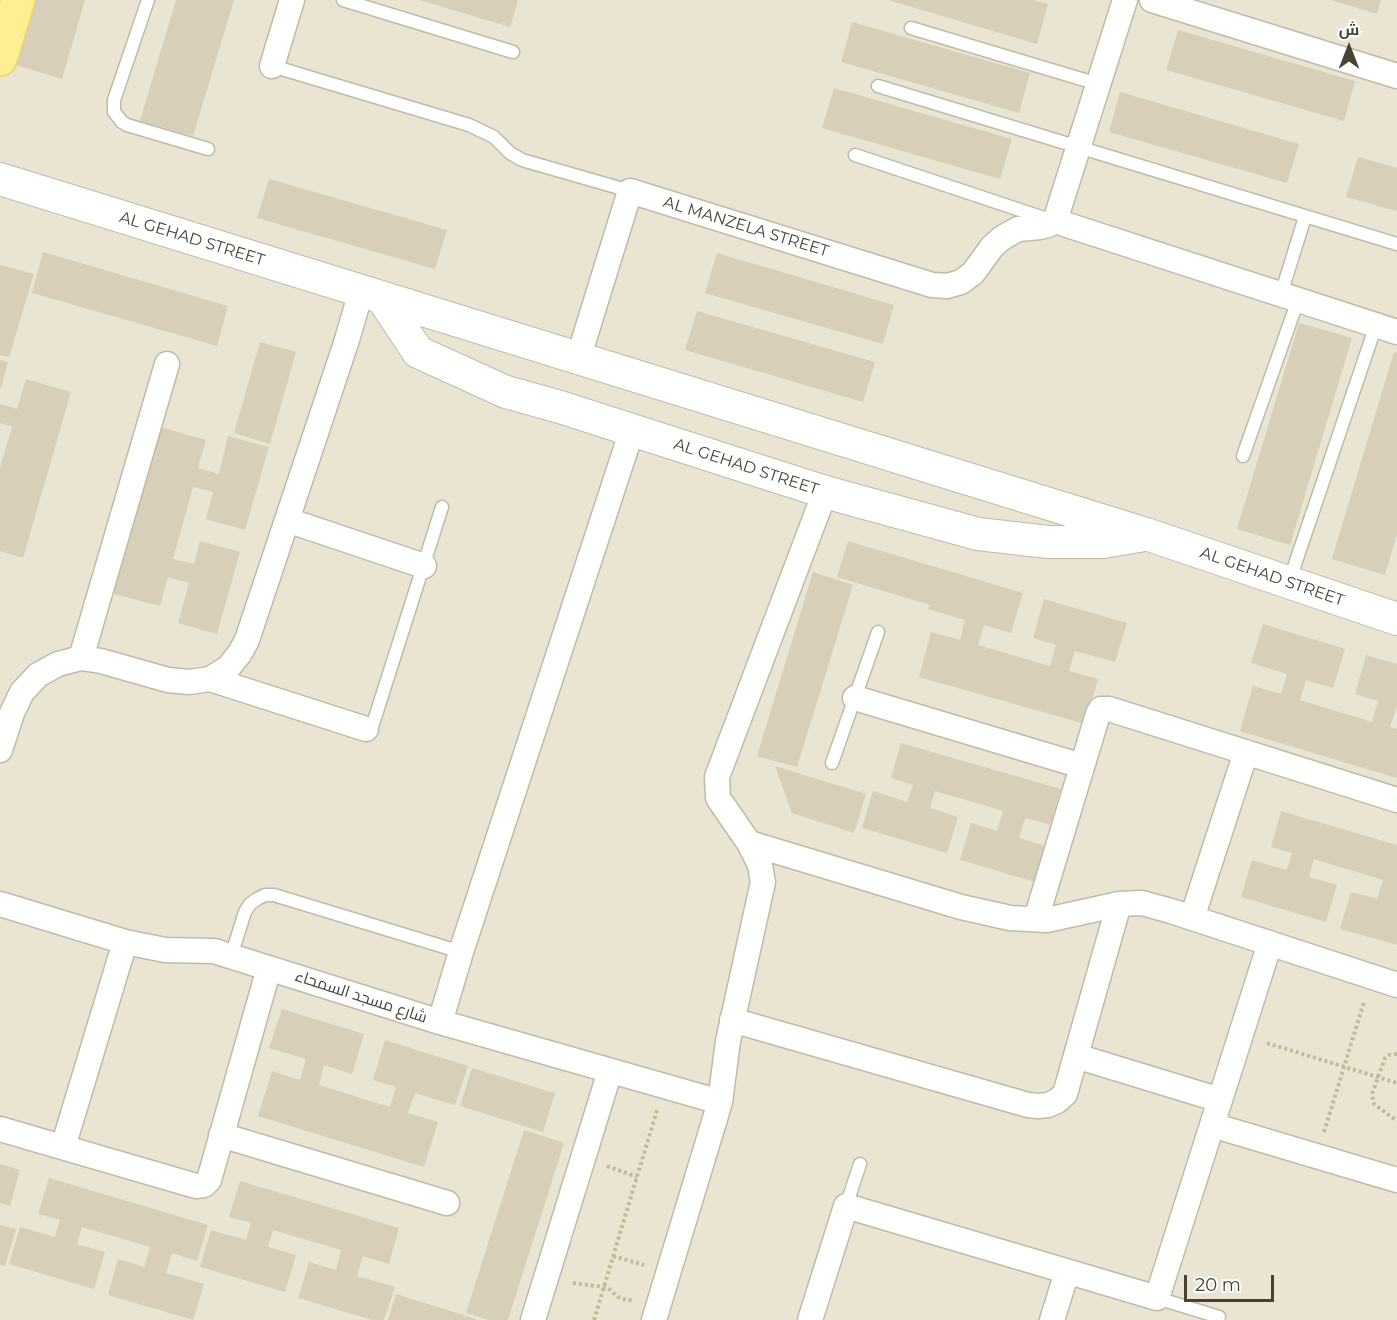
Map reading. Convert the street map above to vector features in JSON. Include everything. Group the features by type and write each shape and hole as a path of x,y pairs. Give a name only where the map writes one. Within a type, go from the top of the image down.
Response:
{"main road":[{"path":"0,58 18,0"}],"street":[{"name":"AL MANZELA STREET","path":"272,66 292,0"},
{"path":"1125,0 1055,221 1387,328"},
{"path":"1152,0 1397,76"},
{"name":"AL GEHAD STREET","path":"0,179 1146,534 1397,620"},
{"name":"AL MANZELA STREET","path":"630,191 932,285 947,286 961,282 973,273 1002,238 1018,229 1040,227 1055,221"},
{"path":"578,359 630,191"},
{"path":"0,750 12,713 22,692 38,675 58,664 81,658 101,661 168,680 189,682 210,679 228,668 247,640 346,343 372,296"},
{"name":"AL GEHAD STREET","path":"372,296 418,352 506,392 560,406 825,492 978,534 1048,542 1103,542 1146,534"},
{"path":"81,658 167,364"},
{"path":"440,1022 632,430"},
{"path":"657,1310 720,1102 732,1020 763,882 760,865 749,843 718,798 717,777 825,492"},
{"path":"287,520 424,566"},
{"path":"210,679 366,729"},
{"path":"855,698 1082,766"},
{"path":"1035,919 1101,709 1109,709 1397,800"},
{"path":"1192,918 1246,752"},
{"path":"749,843 961,907 1010,918 1047,920 1119,904 1142,903 1397,985"},
{"name":"شارع مسجد السمحاء","path":"0,904 125,942 165,950 214,951 440,1022 720,1102"},
{"path":"732,1020 1028,1105 1048,1105 1065,1094 1119,904"},
{"path":"63,1147 125,942"},
{"path":"810,1320 846,1206 1157,1298 1270,944"},
{"path":"0,1129 200,1187 204,1185 209,1180 268,968"},
{"path":"1076,1056 1220,1100"},
{"path":"533,1320 610,1071"},
{"path":"1212,1125 1397,1180"},
{"path":"221,1135 447,1203"},
{"path":"1053,1320 1067,1272"}],"lane":[{"path":"148,0 114,100 114,112 127,125 208,149"},
{"path":"343,0 513,52"},
{"path":"911,28 1098,84"},
{"name":"AL MANZELA STREET","path":"272,66 469,125 494,137 510,153 522,160 630,191"},
{"path":"878,86 1397,244"},
{"path":"855,156 1055,221"},
{"path":"1244,456 1290,297 1305,217"},
{"path":"1289,583 1387,328"},
{"path":"366,729 373,724 442,507"},
{"path":"832,763 878,632"},
{"path":"231,956 245,912 250,904 265,895 274,895 461,952"},
{"path":"846,1206 860,1164"},
{"path":"1157,1298 1219,1317 1218,1320"}],"path":[{"path":"1317,1156 1372,977"},
{"path":"1240,1035 1397,1083"},
{"path":"1397,1054 1385,1058 1372,1094 1374,1104 1397,1121"},
{"path":"594,1320 664,1086"},
{"path":"546,1278 608,1288 622,1299 657,1310"}],"shaded area":[{"path":"0,0 1397,0 1397,1320 0,1320"}],"building":[{"path":"28,0 85,0 62,79 9,63"},
{"path":"176,0 234,0 193,136 140,121"},
{"path":"419,0 518,0 510,27"},
{"path":"888,0 1033,0 1048,4 1037,44"},
{"path":"1331,0 1381,0 1377,14"},
{"path":"852,22 1030,73 1019,113 841,62"},
{"path":"1178,30 1355,81 1344,121 1166,70"},
{"path":"834,88 1012,139 1000,179 822,128"},
{"path":"1120,92 1299,144 1287,183 1109,132"},
{"path":"1358,157 1397,168 1397,211 1346,197"},
{"path":"269,179 447,230 435,269 257,218"},
{"path":"43,252 228,306 217,346 32,293"},
{"path":"717,253 894,305 883,344 705,293"},
{"path":"0,265 34,274 9,357 0,355"},
{"path":"697,311 875,362 863,402 685,350"},
{"path":"1299,323 1352,338 1290,545 1237,529"},
{"path":"260,342 296,352 270,444 234,433"},
{"path":"1394,352 1397,353 1397,534 1385,575 1332,559"},
{"path":"0,360 8,362 1,388 0,388"},
{"path":"26,379 71,392 23,558 0,551 0,468 12,427 0,423 0,404 17,409"},
{"path":"160,427 206,440 198,468 219,474 228,436 269,447 245,530 206,519 213,492 193,487 173,559 194,564 200,541 240,552 217,634 178,623 189,583 168,577 160,606 114,594"},
{"path":"848,541 1023,593 1011,633 984,625 978,645 1050,666 1056,645 1033,638 1044,599 1127,623 1115,662 1075,651 1069,671 1098,679 1085,724 919,677 931,632 960,640 965,620 928,609 930,605 837,577"},
{"path":"813,572 853,585 797,767 757,756"},
{"path":"1263,624 1345,649 1333,688 1306,680 1300,700 1372,722 1378,701 1355,694 1366,655 1397,664 1397,707 1390,727 1397,729 1397,778 1240,731 1253,686 1281,694 1287,674 1251,663"},
{"path":"901,743 1061,789 1050,825 1025,818 1019,838 1056,849 1045,885 960,860 971,823 997,831 1003,811 935,791 930,808 958,817 947,853 862,828 873,791 907,802 913,785 891,778"},
{"path":"775,766 866,794 854,833 792,813"},
{"path":"1281,811 1397,845 1397,945 1340,929 1351,892 1377,899 1383,880 1314,859 1309,877 1337,885 1326,922 1241,897 1252,860 1287,870 1292,853 1271,847"},
{"path":"282,1009 364,1034 352,1074 324,1065 319,1085 390,1107 396,1087 373,1080 385,1040 468,1066 455,1105 415,1093 408,1113 438,1122 424,1167 258,1116 272,1071 300,1080 306,1059 269,1048"},
{"path":"472,1068 555,1093 543,1132 460,1106"},
{"path":"524,1130 564,1143 508,1320 489,1320 466,1313"},
{"path":"0,1164 20,1170 10,1206 0,1203"},
{"path":"49,1178 208,1225 197,1261 172,1253 166,1273 204,1284 193,1320 108,1295 118,1259 144,1267 150,1247 82,1227 77,1244 105,1252 94,1289 9,1264 20,1227 55,1237 60,1220 38,1214"},
{"path":"240,1181 399,1228 389,1264 363,1256 357,1276 395,1287 384,1320 372,1320 298,1298 309,1262 336,1270 341,1250 273,1230 268,1247 296,1255 285,1292 200,1267 211,1230 246,1240 251,1223 229,1217"},
{"path":"0,1225 16,1229 5,1266 0,1265"},
{"path":"396,1294 476,1319 476,1320 388,1320"}]}
